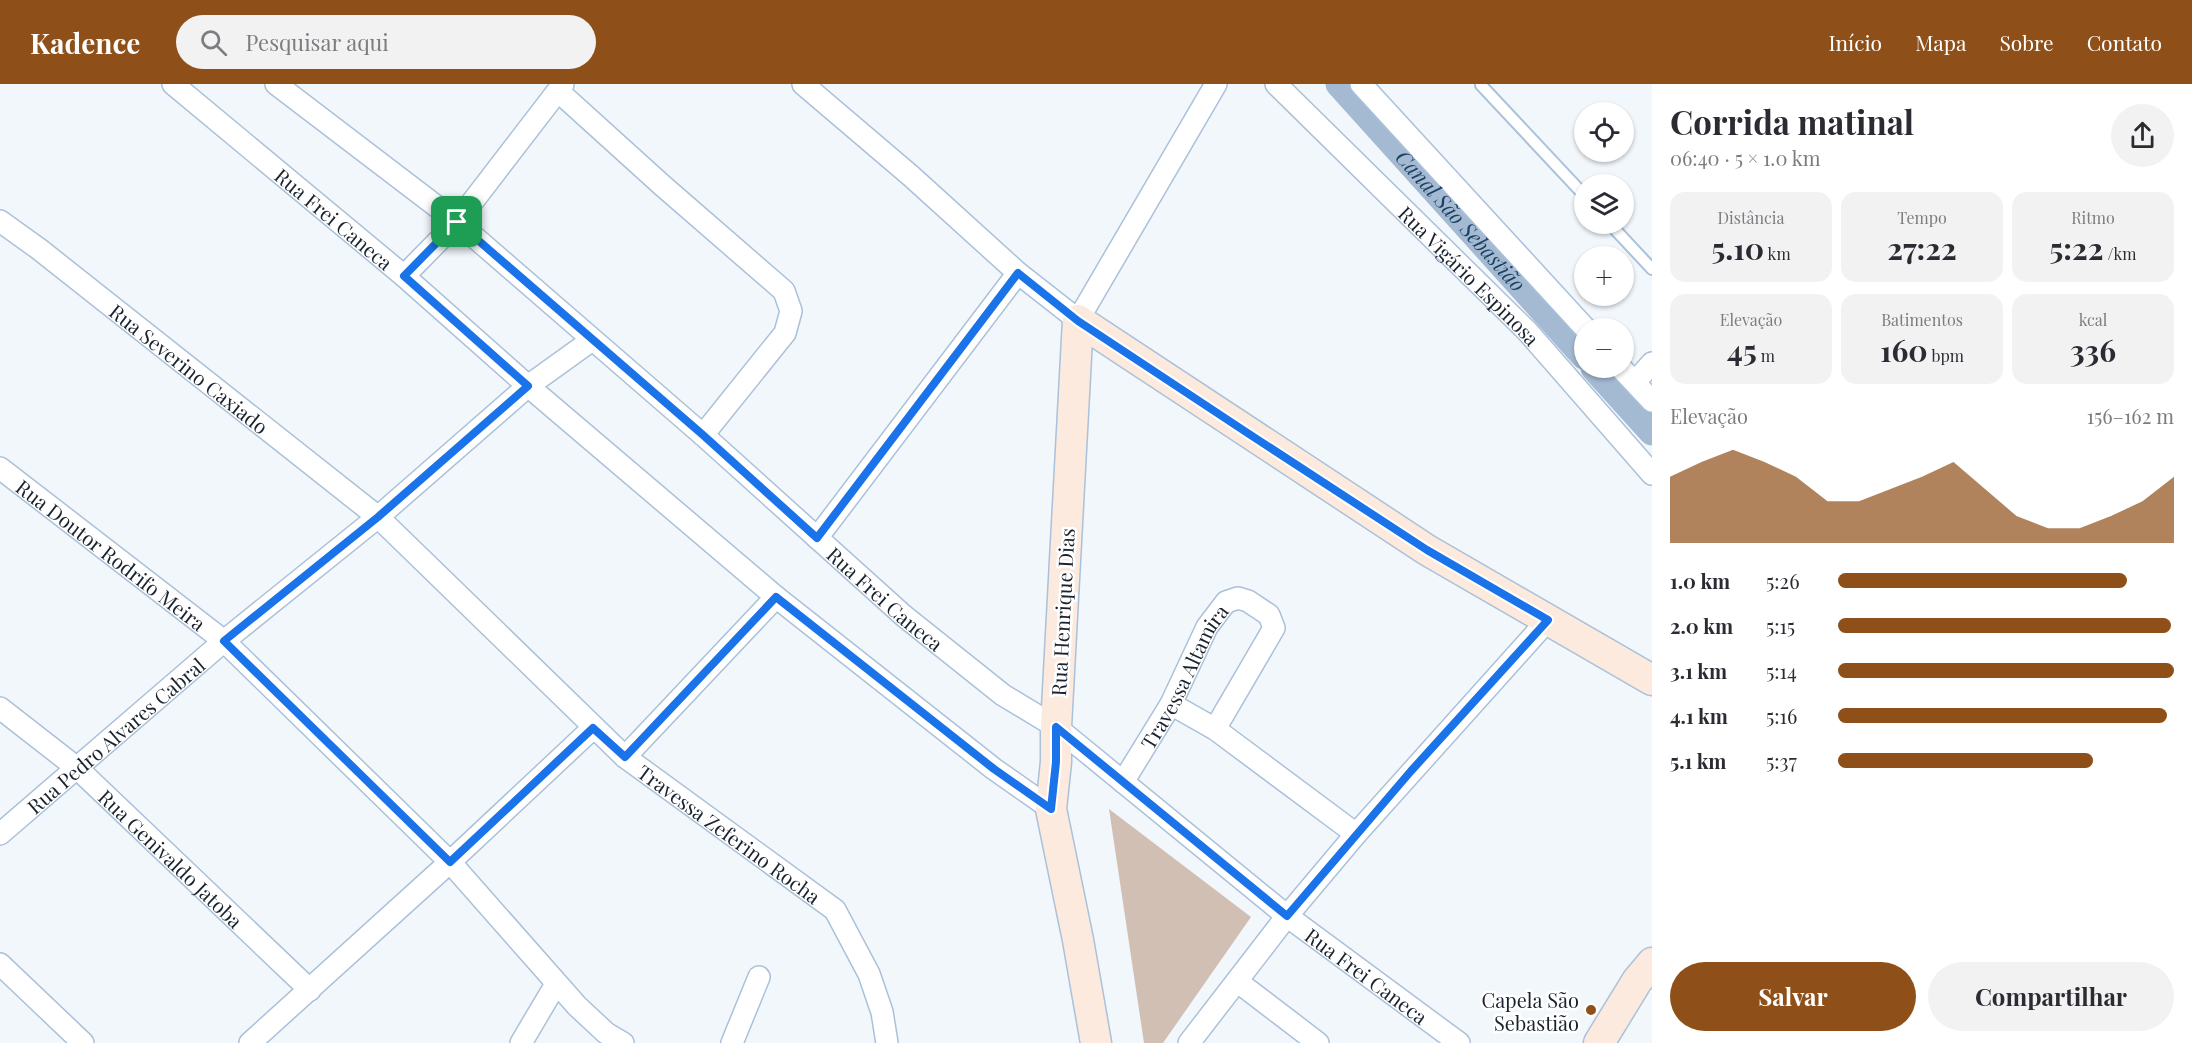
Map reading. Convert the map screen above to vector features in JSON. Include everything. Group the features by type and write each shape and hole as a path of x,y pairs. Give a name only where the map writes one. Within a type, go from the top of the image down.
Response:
{"street":[{"name":"Rua Frei Caneca","path":"173,84 404,276 528,386 776,597 994,769 1051,809"},
{"name":"Rua Frei Caneca","path":"276,84 457,222 703,435 904,616 1003,695 1056,727 1287,916 1459,1043"},
{"path":"803,84 911,176 1018,273 1078,321 1427,550 1652,680"},
{"path":"1078,321 1216,84"},
{"name":"Rua Vigário Espinosa","path":"1276,84 1527,331 1652,474"},
{"path":"1361,84 1577,318"},
{"path":"404,276 457,222 561,88 663,186 784,291 791,311 785,333 703,435"},
{"name":"Rua Severino Caxiado","path":"0,221 48,256 378,517 593,728"},
{"path":"817,538 1018,273"},
{"name":"Rua Henrique Dias","path":"1078,321 1056,762 1051,809 1096,1043"},
{"name":"Rua Pedro Alvares Cabral","path":"0,834 224,641 378,517 528,386 592,340"},
{"path":"1634,372 1652,363"},
{"path":"1631,378 1652,401"},
{"name":"Rua Doutor Rodrifo Meira","path":"3,474 224,641 450,862 556,984 606,1033 623,1043"},
{"path":"625,757 776,597"},
{"name":"Travessa Altamira","path":"1123,782 1171,704 1207,627 1218,610 1232,599 1238,598 1248,601 1269,615 1274,628 1215,729"},
{"path":"1189,1043 1287,916 1356,834 1548,620"},
{"path":"1171,704 1215,729 1356,834"},
{"name":"Rua Genivaldo Jatoba","path":"0,708 77,768 310,990"},
{"path":"250,1043 450,862 593,728"},
{"name":"Travessa Zeferino Rocha","path":"593,728 625,757 835,910 868,974 882,1012 887,1043"},
{"path":"1599,1043 1637,981 1652,963"},
{"path":"0,964 83,1043"},
{"path":"732,1043 759,977"},
{"path":"1238,982 1318,1043"},
{"path":"520,1043 556,984"}],"lane":[{"path":"1481,85 1574,184"},
{"path":"1620,234 1652,268"}],"shaded area":[{"path":"1109,809 1251,917 1163,1043 1144,1043"}],"waterway":[{"name":"Canal São Sebastião","path":"1339,84 1574,345"},
{"name":"Canal São Sebastião","path":"1603,378 1652,432"}],"place":[{"name":"Capela São Sebastião","path":"1591,1010"}],"route":[{"path":"457,222 703,435 817,538 1018,273 1078,321 1246,432 1427,550 1548,620 1411,771 1287,916 1056,727 1056,762 1051,809 994,769 776,597 625,757 593,728 450,862 224,641 378,517 528,386 404,276 457,222"}]}
